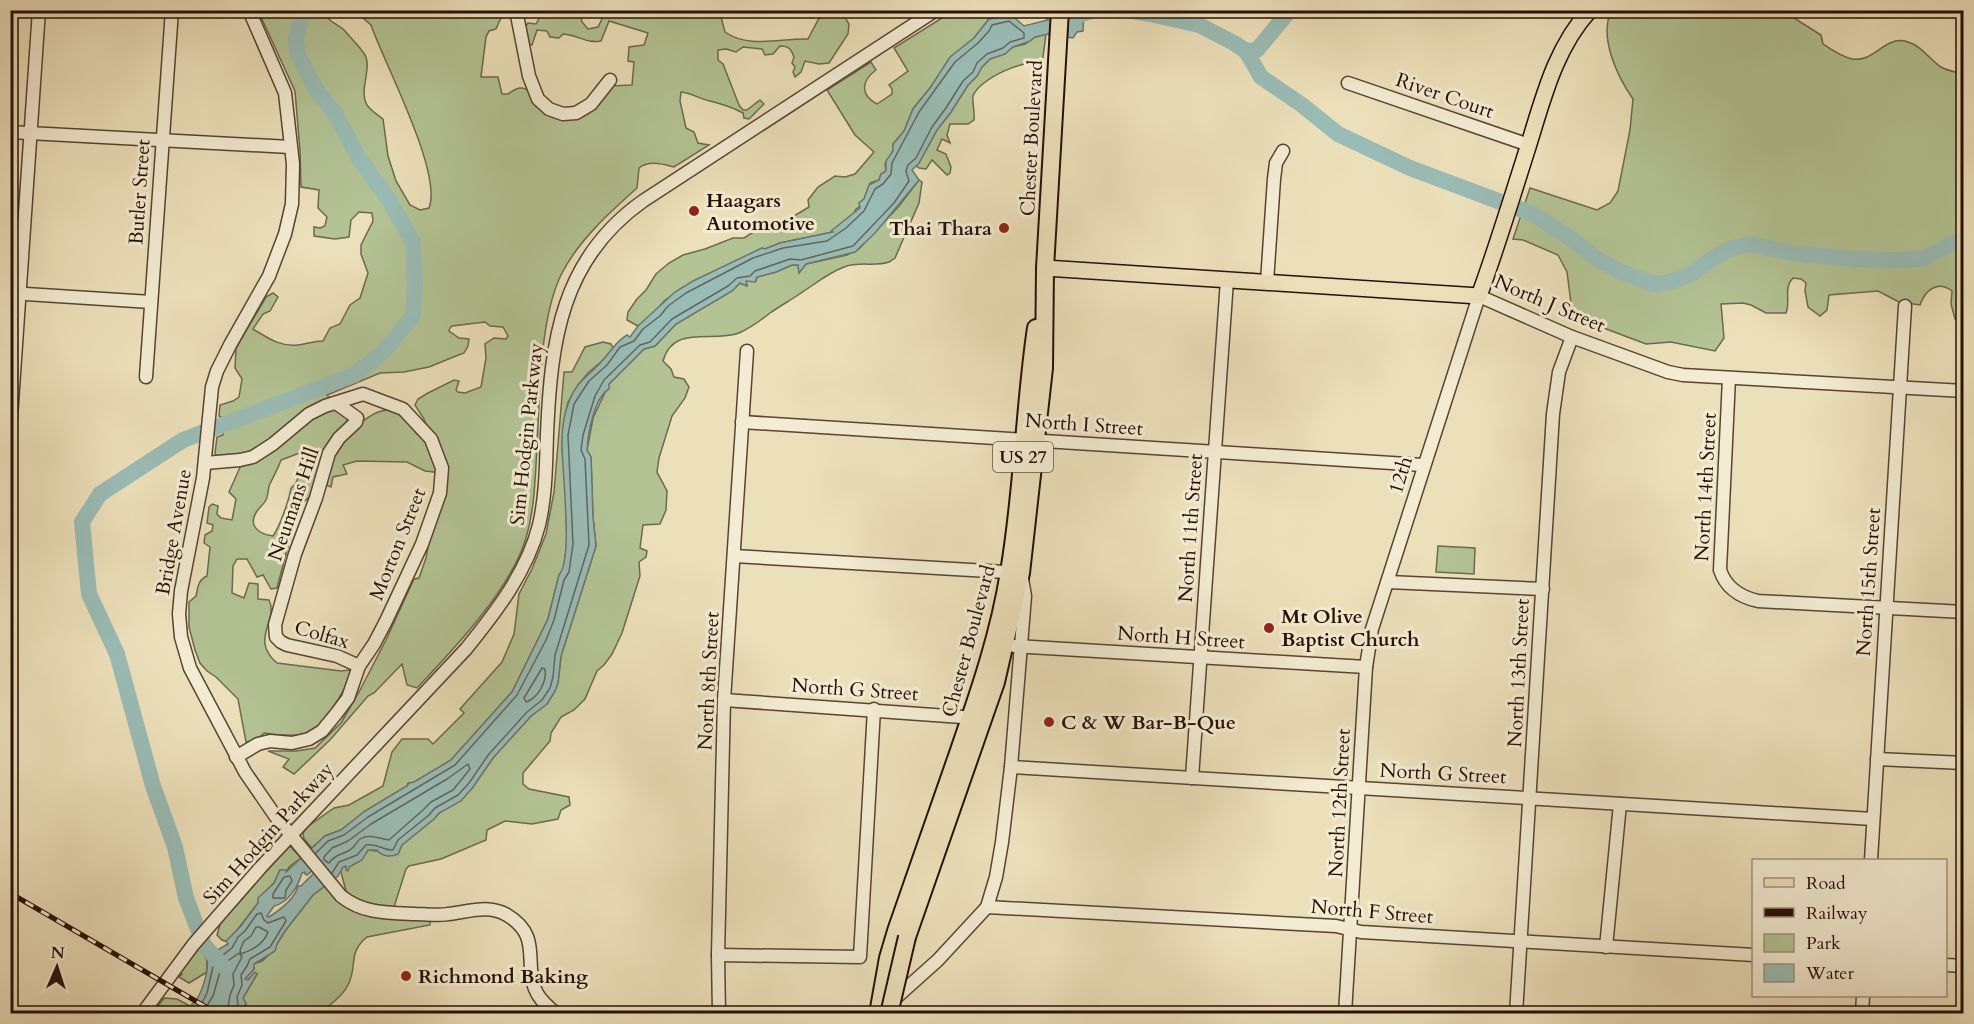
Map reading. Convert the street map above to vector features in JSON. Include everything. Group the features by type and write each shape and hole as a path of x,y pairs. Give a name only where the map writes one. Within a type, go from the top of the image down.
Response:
{"highway":[{"name":"Chester Boulevard","path":"878,1014 901,934 977,718 1006,645 1031,440 1030,367 1045,268 1060,10"},
{"name":"Chester Boulevard","path":"890,1014 901,934"}],"main road":[{"path":"1479,296 1545,91 1561,51 1590,10"},
{"name":"North J Street","path":"1045,268 1479,296"}],"street":[{"path":"10,432 15,293 31,133 39,10"},
{"name":"Butler Street","path":"146,377 172,10"},
{"name":"Bridge Avenue","path":"249,10 285,93 290,123 292,204 285,234 268,276 217,371 212,387 205,463 181,591 179,614 181,637 190,668 236,757 264,801 341,896 361,908 376,912 443,915 485,909 509,916 521,928 528,940 535,990 541,1000 556,1014"},
{"path":"516,10 529,76 538,99 549,109 563,114 576,113 591,104 610,80"},
{"name":"Sim Hodgin Parkway","path":"142,1014 193,945 220,914 466,649 494,613 523,567 534,541 543,504 550,379 556,338 570,291 594,248 617,222 643,201 936,10"},
{"name":"River Court","path":"1348,83 1528,145"},
{"path":"10,132 290,147"},
{"path":"1267,282 1274,179 1276,163 1283,151"},
{"name":"North 11th Street","path":"1192,778 1227,280"},
{"path":"15,293 151,302"},
{"name":"North J Street","path":"1479,296 1572,337 1668,372 1683,375 1964,392"},
{"name":"12th","path":"1366,667 1372,629 1479,296"},
{"name":"North 15th Street","path":"1871,859 1905,306"},
{"name":"North 13th Street","path":"1516,1014 1556,385 1572,337"},
{"name":"North 8th Street","path":"719,1014 718,955 724,700 747,351"},
{"name":"North 14th Street","path":"1730,378 1720,570 1724,579 1736,593 1758,601 1886,608"},
{"name":"Morton Street","path":"205,463 253,457 273,444 309,414 363,394 403,409 431,440 442,468 440,493 426,532 386,621 359,666 348,698 322,731 302,741 270,741 258,744 236,757"},
{"name":"Neumans Hill","path":"276,637 276,618 329,453 339,438 356,422 357,418 336,403"},
{"name":"North I Street","path":"742,422 1424,465"},
{"path":"735,556 1015,573"},
{"name":"Chester Boulevard","path":"987,907 996,877 1002,842 1011,767 1006,645 1025,596 1015,573"},
{"path":"1388,582 1543,589"},
{"path":"1886,608 1964,612"},
{"name":"Colfax","path":"276,637 287,645 337,656 359,666"},
{"name":"North H Street","path":"1006,645 1366,667"},
{"name":"North 12th Street","path":"1345,1014 1366,667"},
{"name":"North G Street","path":"724,700 977,718"},
{"path":"718,955 860,957 874,709"},
{"path":"1877,759 1964,763"},
{"name":"North G Street","path":"1011,767 1873,819"},
{"path":"1606,947 1620,804"},
{"path":"878,1014 938,960 987,907"},
{"name":"North F Street","path":"987,907 1336,926 1362,932 1752,955"},
{"path":"1947,965 1964,966"},
{"path":"1862,1014 1863,997"}],"green space":[{"path":"260,11 326,11 330,20 344,30 359,47 367,63 364,91 366,103 383,119 388,156 396,181 410,205 420,210 429,208 431,192 428,170 410,118 371,25 363,18 361,11 504,11 496,29 489,31 486,37 481,77 498,77 502,94 508,94 518,88 527,89 565,117 610,86 632,85 634,62 628,61 629,47 644,45 648,33 609,21 601,41 591,41 563,34 559,38 550,37 547,31 537,30 532,45 527,44 523,30 528,23 536,24 543,11 580,11 582,22 588,29 598,27 602,19 598,11 631,11 633,15 642,16 648,11 724,11 721,17 725,32 744,40 765,42 808,39 818,20 827,11 838,11 843,14 849,24 848,34 829,63 819,64 805,61 801,72 795,77 793,72 795,67 792,63 794,57 788,47 780,46 773,54 765,55 762,49 743,47 736,52 726,49 718,50 718,60 723,64 743,110 747,110 760,100 764,104 749,119 744,118 743,113 731,107 681,92 680,101 686,128 694,132 698,143 709,145 674,167 651,163 639,168 637,188 577,249 554,291 542,358 531,516 519,557 508,577 480,618 417,688 407,685 402,664 374,693 368,696 330,740 294,774 283,767 289,759 268,751 315,748 341,723 386,640 414,579 419,578 426,558 442,473 425,471 407,462 357,461 343,465 347,474 333,477 331,487 316,481 310,497 299,505 277,588 271,589 263,575 257,577 247,559 237,559 233,566 232,593 244,598 249,583 258,584 258,599 269,600 271,615 266,630 265,646 277,663 349,670 352,674 331,711 315,729 297,735 264,733 257,740 246,742 238,699 200,663 189,627 189,602 196,596 200,582 207,576 210,547 204,543 205,535 212,531 213,525 207,523 209,507 212,504 218,506 217,514 221,518 232,520 236,499 229,492 241,465 220,464 215,453 217,437 223,435 224,419 219,416 220,405 239,397 242,379 235,368 236,348 266,297 273,293 278,297 270,311 263,314 253,329 269,339 292,345 323,341 330,328 340,324 350,305 360,298 368,273 361,254 361,245 373,221 372,213 359,212 351,220 349,237 335,239 314,236 314,227 325,226 327,217 318,208 319,190 301,187 295,91","holes":["485,322 490,326 503,327 508,336 506,339 494,338 485,344 486,358 481,387 465,393 458,392 456,390 459,381 454,380 418,399 415,405 429,432 417,434 402,416 388,410 373,414 355,427 347,425 347,417 327,395 380,373 404,372 429,367 464,353 469,339 459,338 449,331 450,328","302,452 310,454 309,462 305,469 297,472 297,481 291,488 273,536 259,531 254,525 254,516 266,500 269,486 281,460"]},
{"path":"953,11 1008,11 1002,17 989,19 974,38 950,59 913,109 904,131 893,144 893,151 885,164 886,171 881,174 879,180 870,183 864,199 859,203 861,206 854,213 833,232 762,248 682,288 664,301 638,326 627,320 628,312 637,299 656,274 669,263 683,255 733,238 744,238 763,226 784,222 809,207 808,200 818,187 835,176 845,177 855,174 874,152 855,135 827,90 871,62 876,70 867,79 864,88 871,100 877,104 892,94 889,85 908,71 894,48"},
{"path":"1611,11 1783,11 1821,35 1823,44 1848,58 1860,59 1893,42 1908,42 1918,47 1943,68 1963,74 1963,322 1955,319 1951,304 1952,291 1942,286 1929,291 1920,305 1899,302 1878,291 1829,295 1827,310 1820,316 1808,307 1806,283 1801,279 1793,278 1788,286 1786,313 1766,313 1743,303 1721,304 1724,338 1715,351 1671,342 1646,344 1601,327 1572,311 1567,272 1558,255 1523,240 1513,239 1530,188 1597,210 1610,203 1618,191 1630,130 1633,99 1621,79 1608,45 1607,33"},
{"path":"1046,34 1042,64 1025,64 993,77 977,89 973,96 974,120 968,124 950,124 947,135 950,143 942,139 937,150 946,154 951,167 950,173 947,175 932,160 926,169 915,165 919,163 937,130 968,85 990,59"},
{"path":"919,180 922,182 919,203 895,258 884,263 855,264 838,269 739,333 729,336 685,339 675,342 668,350 663,361 671,369 674,377 684,379 689,387 685,398 672,416 659,458 657,472 667,491 666,510 660,524 643,525 640,548 647,551 646,557 639,562 640,576 622,633 612,654 597,671 585,699 574,710 561,717 551,733 550,741 523,773 523,784 529,789 569,797 570,805 561,810 558,819 532,824 505,821 487,830 486,840 441,859 409,866 394,907 369,905 349,894 341,872 342,867 357,862 368,850 398,854 402,845 439,813 461,800 493,758 531,716 547,704 555,691 561,656 596,546 591,457 587,450 593,418 609,384 644,349 655,346 676,324 732,291 740,283 747,286 746,281 756,281 757,277 792,265 798,265 799,272 806,264 847,255 859,249 899,206"},
{"path":"603,342 611,344 613,348 578,385 568,402 564,420 562,450 567,544 563,571 559,575 548,619 512,692 451,760 414,783 408,783 407,786 365,811 341,830 325,836 312,848 304,839 303,833 307,827 334,808 349,805 383,786 392,752 402,739 428,739 433,744 464,713 460,709 502,662 514,634 519,594 546,534 554,492 564,372 572,372 585,347"},
{"path":"1438,546 1475,548 1474,574 1436,572"},
{"path":"288,846 301,858 286,872 280,870 274,883 259,898 258,903 228,942 222,940 217,935 221,921"},
{"path":"325,886 349,907 361,912 385,918 430,920 430,925 367,937 357,949 351,978 345,990 322,1013 239,1014 246,1004 243,998 257,974 248,980 245,979 254,969 253,964 262,961 272,952 313,895"},
{"path":"200,947 207,961 207,972 189,983 179,977 182,974 179,972"},
{"path":"164,998 177,999 190,1006 183,1013 152,1014"}],"water":[{"path":"1008,11 1027,11 1015,18 1024,26 1048,20 1043,16 1047,15 1031,11 1084,11 1083,31 1077,32 1073,38 1048,34 1035,37 1013,47 1005,54 990,59 982,67 937,130 919,163 912,170 919,180 875,233 855,252 806,264 799,273 798,265 792,265 757,277 755,282 746,281 747,286 740,283 732,291 676,324 655,346 644,349 609,384 609,389 599,400 593,416 587,450 591,457 596,546 561,656 558,683 547,704 531,716 493,758 461,801 439,813 402,845 398,854 387,856 377,850 368,850 362,860 349,867 348,871 346,866 343,867 338,876 313,895 285,931 275,951 254,964 254,969 245,979 248,980 255,972 257,974 243,998 246,1004 239,1013 183,1014 199,995 206,975 207,961 228,944 226,941 258,903 258,898 274,883 280,870 286,870 286,872 325,836 341,830 365,811 409,783 451,760 512,692 548,619 563,566 566,551 566,511 562,452 563,430 568,404 580,383 619,341 627,335 630,337 638,326 675,292 693,281 762,248 833,232 831,231 860,208 859,203 864,199 869,185 879,180 881,174 886,171 886,161 893,151 893,144 904,131 913,109 950,57 974,38 989,19 1002,17","holes":["314,869 316,871 301,886 298,886 286,904 269,917 267,916 274,906 284,902 292,894 302,873 305,872 307,875"]}],"waterway":[{"path":"223,966 204,945 186,898 175,847 153,786 117,654 89,594 82,522 100,494 183,440 354,375 383,352 413,316 415,285 413,242 389,200 358,157 336,115 317,91 298,55 296,39 303,10"},
{"path":"1064,20 1095,10"},
{"path":"1126,10 1199,25 1234,43 1246,51 1261,77 1302,105 1338,134 1410,168 1533,214 1596,258 1621,272 1655,284 1667,283 1691,274 1732,248 1750,244 1797,254 1894,260 1923,259 1964,237"},
{"path":"1246,51 1257,50 1286,15 1286,10"}],"railway":[{"path":"10,893 218,1014"}],"place":[{"name":"Haagars Automotive","path":"694,211"},
{"name":"Thai Thara","path":"1004,228"},
{"name":"Mt Olive Baptist Church","path":"1269,628"},
{"name":"C & W Bar-B-Que","path":"1049,722"},
{"name":"Richmond Baking","path":"406,976"}]}
